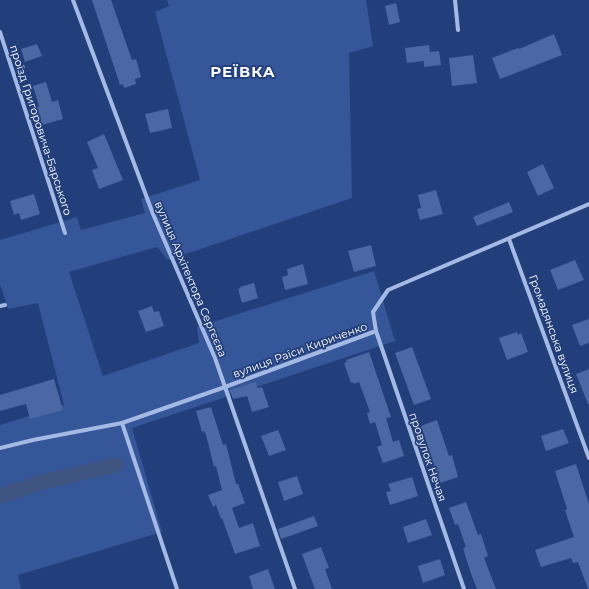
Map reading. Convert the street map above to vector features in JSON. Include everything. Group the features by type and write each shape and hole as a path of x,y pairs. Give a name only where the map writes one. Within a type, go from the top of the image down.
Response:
{"street":[{"name":"вулиця Архітектора Сергєєва","path":"73,0 153,214 215,358 295,589"},
{"path":"455,0 458,30"},
{"name":"проїзд Григоровича-Барського","path":"0,32 65,233"},
{"name":"вулиця Раїси Кириченко","path":"0,448 33,440 122,423 225,387 376,331 373,312 388,290 589,204"},
{"name":"Громадянська вулиця","path":"509,239 589,458"},
{"name":"провулок Нечая","path":"376,331 464,589"},
{"path":"122,423 177,589"}],"shaded area":[{"path":"167,0 366,0 373,46 349,53 352,198 168,260 157,247 69,272 103,376 199,343 197,327 374,271 395,341 132,428 162,532 18,575 21,589 0,589 0,425 64,405 38,303 8,309 0,284 0,240 77,217 81,230 145,213 141,199 200,180 155,12 169,6"}],"building":[{"path":"92,0 111,0 132,60 136,59 141,77 135,79 136,84 124,88 123,84 120,85"},
{"path":"396,3 400,22 389,25 385,6"},
{"path":"554,34 562,55 500,79 492,58 518,48 519,49"},
{"path":"37,44 42,56 25,62 21,49"},
{"path":"429,45 430,52 439,51 441,65 424,67 424,61 407,63 405,48"},
{"path":"473,55 477,83 452,86 449,58"},
{"path":"46,82 52,102 58,100 63,119 42,125 37,107 39,106 33,86"},
{"path":"168,109 172,128 150,133 145,114"},
{"path":"104,134 123,180 99,189 92,170 98,168 87,142"},
{"path":"543,164 554,188 538,196 527,172"},
{"path":"436,190 443,214 420,220 417,209 421,208 418,195"},
{"path":"34,194 40,214 21,220 19,213 14,215 10,201"},
{"path":"509,202 513,212 477,226 473,217"},
{"path":"371,245 376,266 354,272 348,251"},
{"path":"575,260 584,280 558,290 550,270"},
{"path":"303,264 308,284 285,290 282,277 288,275 287,269"},
{"path":"254,283 258,298 242,303 238,289"},
{"path":"152,306 154,312 159,311 164,326 146,332 138,311"},
{"path":"589,319 589,343 580,346 572,325"},
{"path":"517,332 518,335 521,333 528,352 507,360 499,338"},
{"path":"412,347 431,399 414,405 395,353"},
{"path":"369,352 391,417 386,418 393,442 399,440 404,456 383,463 377,447 382,445 375,422 370,424 367,413 370,412 359,382 354,384 353,382 351,383 344,363 347,362 346,360"},
{"path":"589,369 589,404 588,404 576,374"},
{"path":"54,379 63,410 30,419 26,404 0,411 0,395"},
{"path":"256,382 257,388 262,387 269,407 252,412 247,396 233,399 230,390"},
{"path":"211,407 223,445 226,444 236,484 238,484 245,503 232,508 239,528 253,523 260,546 235,554 222,518 221,519 216,505 213,507 208,495 222,490 216,466 214,467 206,435 204,431 202,432 196,411"},
{"path":"437,420 449,456 452,455 458,477 440,483 421,426"},
{"path":"563,429 569,443 546,451 541,436"},
{"path":"278,430 286,450 269,456 261,436"},
{"path":"576,464 589,504 589,589 578,562 573,563 571,558 541,567 535,550 574,537 555,471"},
{"path":"297,476 303,494 284,501 278,482"},
{"path":"412,477 418,496 390,505 386,492 391,491 388,484"},
{"path":"466,502 478,535 481,534 488,556 484,558 496,589 477,589 470,571 463,548 466,547 458,524 455,525 449,508"},
{"path":"314,516 318,526 281,539 278,529"},
{"path":"426,519 432,535 408,543 403,527"},
{"path":"321,547 329,568 325,569 332,589 315,589 302,554"},
{"path":"440,559 445,575 423,583 418,566"},
{"path":"268,569 275,589 253,589 249,576"}],"waterway":[{"path":"0,496 43,482 116,465"}],"district":[{"name":"РЕЇВКА","path":"243,71"}]}
